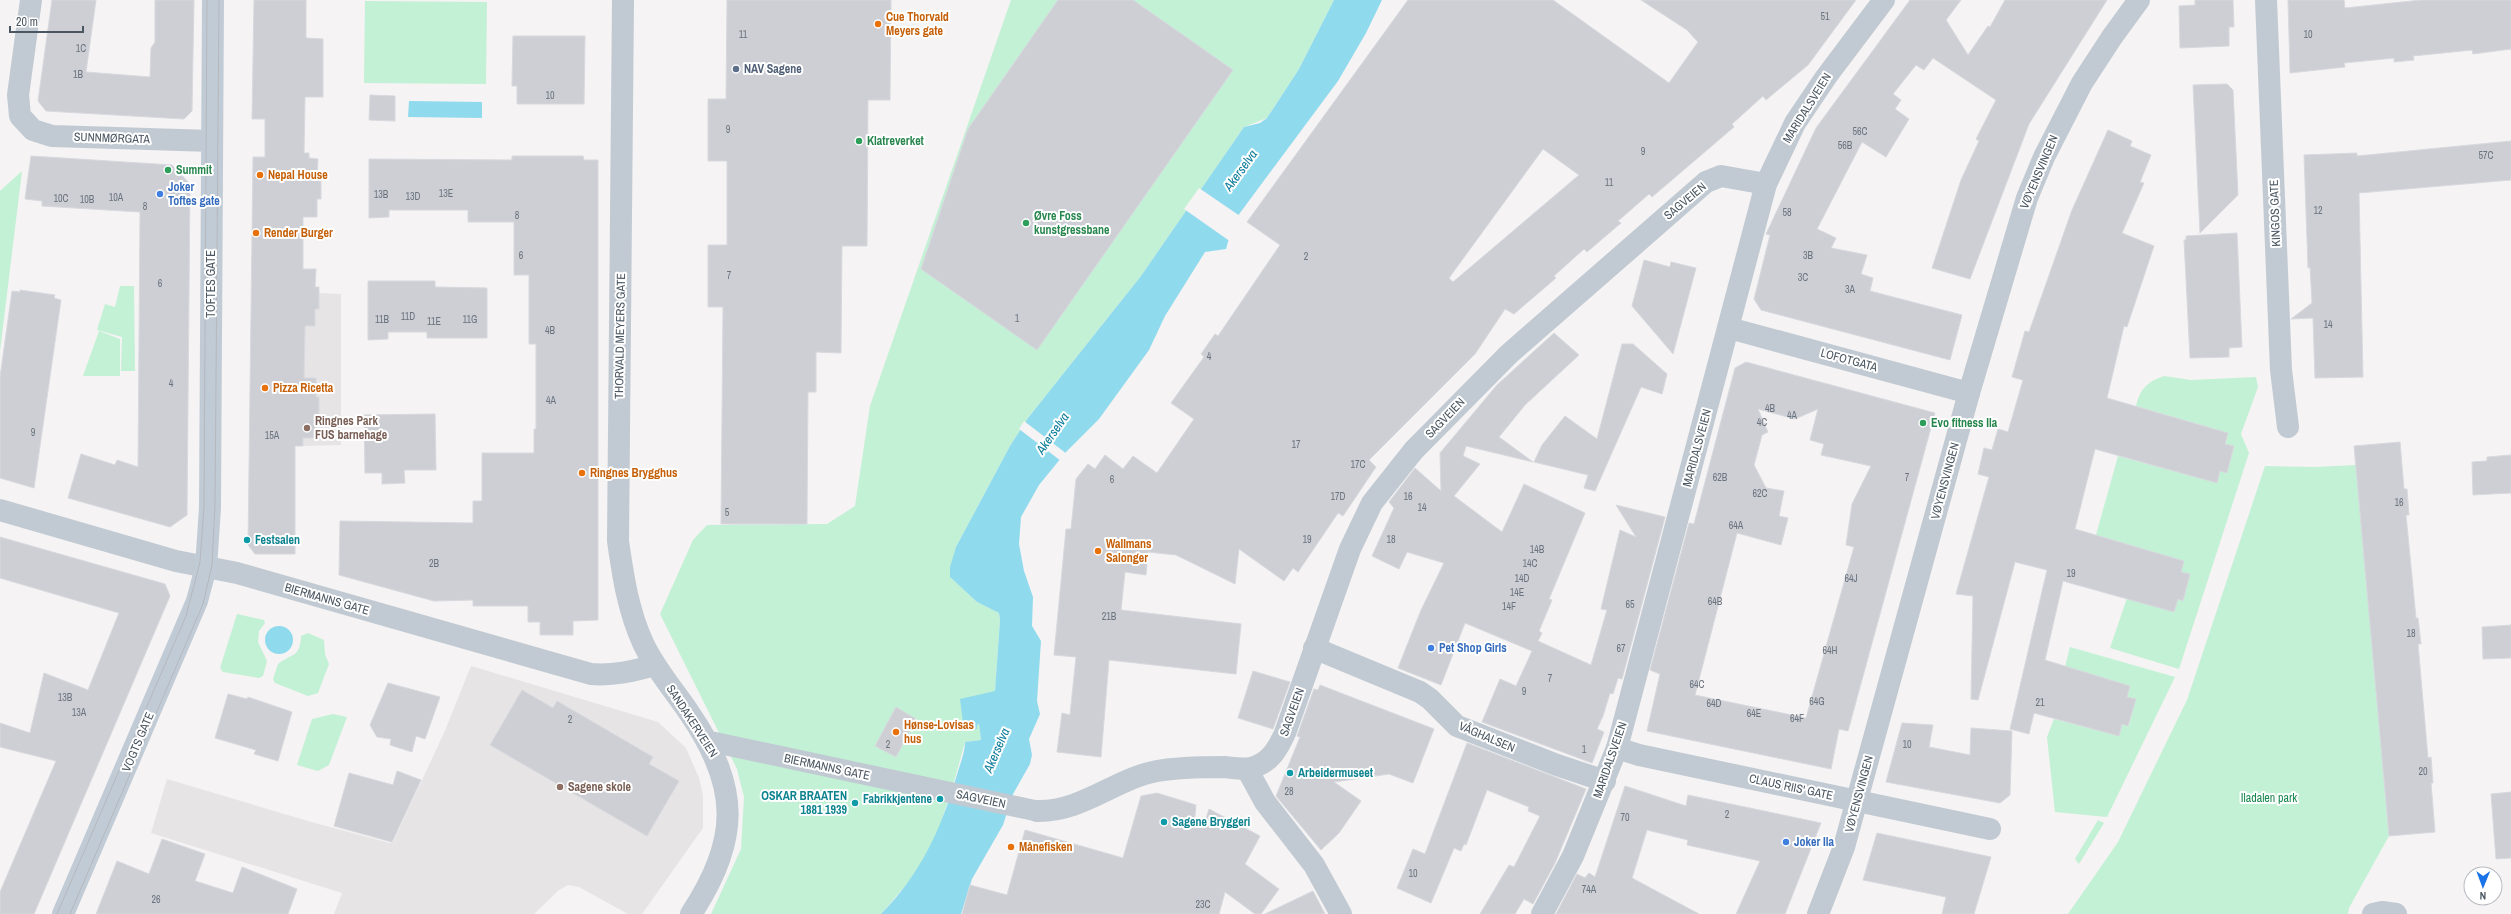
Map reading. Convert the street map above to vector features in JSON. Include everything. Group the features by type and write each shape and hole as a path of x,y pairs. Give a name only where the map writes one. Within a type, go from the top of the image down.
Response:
{"main road":[{"name":"TOFTES GATE","path":"206,567 210,508 213,0"},
{"name":"VOGTS GATE","path":"63,914 186,629 206,567"}],"street":[{"name":"SUNNMØRGATA","path":"31,0 18,95 20,116 33,130 52,136 212,141"},
{"name":"THORVALD MEYERS GATE","path":"623,0 618,541 629,607 643,643 655,665"},
{"name":"MARIDALSVEIEN","path":"1542,914 1573,856 1605,781 1617,748 1766,184 1795,123 1826,77 1884,0"},
{"name":"VØYENSVINGEN","path":"1818,914 1844,847 1969,392 2009,252 2027,198 2044,157 2082,83 2112,36 2139,0"},
{"name":"KINGOS GATE","path":"2266,0 2281,370 2288,427"},
{"name":"SAGVEIEN","path":"948,792 1033,810 1064,808 1138,775 1157,771 1188,768 1247,769 1258,766 1276,752 1286,732 1314,648 1350,549 1372,503 1398,468 1478,384 1706,182 1721,176 1766,184"},
{"name":"LOFOTGATA","path":"1729,328 1969,392"},
{"name":"BIERMANNS GATE","path":"0,510 176,561 237,573 591,674 603,675 631,671 655,665"},
{"name":"VÅGHALSEN","path":"1314,648 1420,692 1430,699 1457,726 1556,765 1605,781"},
{"name":"SANDAKERVEIEN","path":"655,665 708,741 715,755 725,784 728,826 726,841 714,876 691,914"},
{"name":"BIERMANNS GATE","path":"708,741 948,792"},
{"name":"CLAUS RIIS' GATE","path":"1617,748 1990,829"},
{"path":"1247,769 1265,802 1314,865 1342,914"},
{"path":"2373,914 2382,912 2396,914"}],"shaded area":[{"path":"319,293 341,294 341,445 303,446 303,438 315,438 316,419 319,418 319,397 316,397 316,378 304,378 305,326 315,326 315,309 319,308"},
{"name":"Sagene skole","path":"471,666 658,722 686,748 699,778 703,795 703,828 642,914 628,914 579,887 568,885 559,890 534,914 334,914 342,893 151,833 167,779 311,822 390,843 393,842 444,733"}],"green space":[{"path":"1011,0 1334,0 1299,69 1267,118 1244,127 1141,276 1028,418 1010,446 956,547 950,577 977,602 999,613 1000,620 995,691 977,725 979,724 981,740 965,742 937,835 925,858 911,879 881,914 711,914 741,849 744,797 737,769 660,614 693,540 707,525 827,524 855,506 870,406"},
{"path":"365,1 487,2 486,84 364,83"},
{"path":"22,171 0,351 0,191"},
{"path":"120,286 134,286 135,371 121,371 122,337 97,330 105,304 115,307"},
{"path":"99,331 120,339 120,376 83,376"},
{"path":"2164,376 2191,380 2256,377 2258,387 2241,434 2249,453 2179,669 2110,648 2127,598 2174,612 2178,599 2183,600 2190,574 2181,572 2184,561 2096,535 2118,456 2217,483 2220,471 2227,473 2234,447 2225,444 2228,433 2136,406 2145,387"},
{"name":"Iladalen park","path":"2356,465 2389,836 2349,908 2348,914 2068,914 2118,842 2187,700 2265,466 2315,467"},
{"path":"237,614 264,620 265,623 259,631 258,642 267,661 263,676 259,678 223,672 220,668"},
{"path":"308,633 324,640 325,654 329,664 318,693 308,696 275,683 273,679 278,664 297,652 301,636"},
{"path":"2070,647 2175,677 2107,817 2055,812 2047,737 2054,719 2119,736 2122,724 2129,725 2135,700 2127,697 2130,686 2065,667"},
{"path":"333,714 347,717 329,765 318,771 297,765 312,719"},
{"path":"2098,820 2104,823 2079,864 2075,859"}],"water":[{"name":"Akerselva","path":"1334,0 1382,0 1366,33 1338,81 1234,221 1226,249 1205,252 1165,316 1149,350 1099,419 1066,452 1039,485 1021,517 1019,544 1024,571 1033,597 1032,626 1041,641 1037,701 1040,714 1029,739 1032,755 1030,764 1013,794 1003,825 972,879 961,914 881,914 907,883 928,850 950,797 963,756 965,742 981,740 979,724 977,725 977,729 964,731 960,699 995,691 1000,620 999,613 977,602 950,577 950,567 956,547 1010,446 1028,418 1141,276 1244,127 1260,123 1267,118 1299,69"},
{"path":"409,101 482,102 482,118 408,117"},
{"path":"279,626 289,630 293,640 289,650 279,654 269,650 265,640 269,630"}],"pier":[{"path":"1199,188 1240,216 1231,242 1184,209"},
{"path":"1024,421 1067,454 1061,461 1019,429"}],"building":[{"path":"52,0 96,0 86,72 150,77 151,48 155,42 155,0 194,0 192,111 184,119 46,111 38,101"},
{"path":"254,0 306,0 306,38 323,39 323,97 305,97 304,153 309,153 309,158 318,159 317,176 321,176 321,199 317,199 317,217 303,217 303,269 316,269 315,287 319,287 319,309 315,309 315,326 305,326 304,378 316,378 316,397 319,397 319,419 316,419 315,438 303,438 303,446 295,446 295,554 255,554 248,545 253,157 265,157 265,119 252,119"},
{"path":"727,0 891,0 890,100 868,100 867,246 842,246 841,353 816,352 816,392 808,392 807,524 721,524 723,307 708,307 708,245 727,245 727,161 708,161 708,99 726,99"},
{"path":"1058,0 1133,0 1233,70 1037,350 921,269 968,129"},
{"path":"1408,0 1553,0 1669,83 1698,42 1687,30 1641,0 1856,0 1808,65 1766,100 1763,96 1732,124 1734,127 1652,197 1649,194 1618,221 1621,223 1587,252 1584,249 1554,276 1556,278 1514,314 1505,309 1475,354 1369,460 1376,467 1343,516 1338,513 1298,572 1293,568 1284,581 1239,549 1235,584 1176,555 1148,552 1146,575 1125,572 1121,610 1241,624 1236,674 1109,660 1101,757 1057,752 1062,713 1070,715 1076,657 1054,655 1066,529 1071,529 1076,479 1088,464 1095,469 1105,455 1123,469 1133,456 1157,473 1194,419 1171,403 1204,357 1201,354 1215,334 1218,336 1280,245 1247,222","holes":["1543,149 1579,175 1453,282 1449,278"]},
{"path":"1910,0 1961,0 1946,20 1968,55 1988,26 1990,27 2005,0 2107,0 2029,124 1970,279 1932,268 1961,180 1979,141 1976,139 1996,100 1933,58 1924,70 1916,65 1893,94 1901,100 1895,109 1909,119 1886,157 1862,142 1817,229 1836,238 1831,248 1867,255 1861,274 1873,278 1870,291 1962,315 1950,360 1761,310 1754,299 1770,235 1766,234 1816,128"},
{"path":"2195,0 2233,0 2234,27 2229,27 2229,46 2180,48 2179,6 2195,5"},
{"path":"2288,0 2344,0 2345,8 2421,0 2511,0 2511,49 2473,54 2472,50 2413,56 2414,60 2394,62 2394,58 2344,63 2345,67 2290,73"},
{"path":"513,36 585,36 584,104 517,104 517,86 512,86"},
{"path":"2227,84 2233,90 2238,195 2200,233 2193,85"},
{"path":"370,95 395,96 395,121 369,120"},
{"path":"2108,130 2132,141 2130,146 2151,155 2140,182 2144,183 2122,233 2154,246 2127,327 2124,326 2107,398 2228,433 2225,444 2234,446 2227,473 2220,471 2217,483 2095,449 2075,529 2184,561 2181,572 2190,574 2183,601 2178,599 2174,612 2063,581 2045,660 2130,686 2127,697 2136,699 2128,726 2122,724 2119,736 2034,713 2029,734 2010,729 2047,570 2015,562 1978,700 1971,699 1973,596 1956,594 1989,477 1978,474 1984,448 1992,450 1998,429 2008,432 2023,380 2012,377 2025,331 2029,332 2072,210"},
{"path":"2511,141 2511,180 2359,193 2363,377 2315,378 2313,318 2291,319 2312,303 2310,267 2308,268 2304,155 2357,153 2357,156"},
{"path":"31,156 172,165 190,184 187,515 170,527 68,498 81,454 115,465 117,460 138,467 140,212 42,206 42,201 25,199"},
{"path":"512,156 583,156 584,160 598,160 598,620 573,621 573,635 540,635 540,622 528,622 528,606 473,606 473,600 434,601 339,575 340,521 473,523 473,501 482,501 482,453 534,453 534,429 536,429 536,344 529,344 529,275 514,275 514,222 468,222 468,210 389,210 389,217 369,218 369,159 512,160"},
{"path":"2237,233 2242,347 2229,348 2229,357 2190,358 2184,240 2186,240 2186,236"},
{"path":"1644,260 1670,267 1671,262 1696,268 1673,354 1632,306"},
{"path":"368,281 435,281 435,287 487,288 487,338 427,338 427,332 388,332 388,339 368,340"},
{"path":"20,290 55,295 54,298 61,300 34,488 0,478 0,377 12,291 20,292"},
{"path":"1554,333 1579,355 1525,405 1499,437 1533,462 1466,446 1463,456 1480,464 1454,496 1502,532 1524,484 1585,513 1549,599 1552,600 1539,631 1542,633 1538,641 1591,665 1607,610 1601,609 1620,530 1636,537 1616,505 1665,517 1622,679 1618,678 1613,694 1610,693 1603,716 1597,729 1604,732 1592,763 1482,722 1500,679 1516,686 1532,651 1465,623 1441,685 1398,668 1421,610 1444,563 1407,552 1399,569 1372,556 1394,508 1389,502 1415,468 1441,491 1440,453 1497,385"},
{"path":"1622,344 1633,344 1667,374 1662,394 1641,387 1595,491 1584,488 1588,475 1534,462 1542,445 1565,416 1597,439"},
{"path":"1746,362 1935,413 1848,731 1839,729 1831,769 1647,731 1660,674 1650,670 1689,523 1694,524 1735,368","holes":["1758,409 1795,419 1818,409 1810,440 1824,444 1821,455 1871,466 1852,504 1846,545 1854,547 1806,718 1695,695 1737,533 1781,545 1788,518 1779,516 1784,491 1766,488 1754,465 1762,435 1768,432"]},
{"path":"435,414 436,470 404,470 405,483 382,484 382,473 365,473 364,415"},
{"path":"2400,442 2404,489 2407,489 2409,515 2406,515 2416,618 2418,618 2421,644 2418,644 2428,758 2431,757 2433,783 2431,783 2435,832 2389,836 2354,446"},
{"path":"2511,455 2511,493 2473,495 2472,462 2487,461 2487,457"},
{"path":"0,537 165,584 170,596 34,914 0,914 0,892 56,761 0,747 0,723 30,733 44,673 88,690 119,613 0,578"},
{"path":"2511,625 2511,658 2483,659 2482,627"},
{"path":"1253,671 1290,682 1273,729 1238,718"},
{"path":"388,683 440,697 425,739 416,736 412,752 390,745 391,739 377,737 370,725"},
{"path":"1320,685 1434,729 1413,783 1389,774 1334,782 1361,801 1339,833 1321,850 1276,796 1300,737 1297,736 1314,689 1318,690"},
{"path":"522,690 553,708 557,701 653,757 649,764 679,781 647,836 490,745"},
{"path":"228,694 247,699 248,697 292,712 278,761 254,754 256,750 215,738"},
{"name":"Hønse-Lovisas hus","path":"896,707 916,719 896,757 875,746"},
{"path":"1902,723 1933,725 1929,747 1970,755 1971,728 2012,731 2010,795 2000,803 1886,782"},
{"path":"1467,743 1586,789 1555,863 1533,904 1524,899 1515,914 1480,914 1509,865 1514,867 1540,816 1528,811 1529,807 1487,790 1466,845 1464,844 1461,851 1454,848 1431,903 1397,888 1413,849 1425,854"},
{"path":"397,771 421,780 392,842 334,826 349,773 393,785"},
{"path":"1625,786 1686,806 1688,795 1821,823 1785,914 1736,914 1760,861 1687,845 1688,840 1647,830 1632,878 1699,914 1556,914 1577,874 1585,878 1589,873 1595,877"},
{"path":"2511,792 2511,858 2496,859 2491,794"},
{"path":"1157,793 1196,805 1194,826 1203,828 1209,809 1260,836 1245,864 1279,889 1261,914 1255,914 1225,892 1219,914 962,914 970,885 1007,895 1025,830 1123,858 1141,796"},
{"path":"1877,833 1991,857 1974,914 1942,914 1946,897 1863,880"},
{"path":"162,839 205,854 195,881 233,893 242,867 297,889 288,914 96,914 117,861 149,874"},
{"path":"1313,891 1325,914 1265,914"}],"tram line":[{"path":"57,914 186,616 200,562 204,506 207,0"},
{"path":"70,914 203,604 212,565 215,505 219,0"}],"place":[{"name":"Cue Thorvald Meyers gate","path":"878,24"},
{"name":"NAV Sagene","path":"736,69"},
{"name":"Klatreverket","path":"859,141"},
{"name":"Summit","path":"168,170"},
{"name":"Nepal House","path":"260,175"},
{"name":"Joker Toftes gate","path":"160,194"},
{"name":"Øvre Foss kunstgressbane","path":"1026,223"},
{"name":"Render Burger","path":"256,233"},
{"name":"Pizza Ricetta","path":"265,388"},
{"name":"Evo fitness Ila","path":"1923,423"},
{"name":"Ringnes Park FUS barnehage","path":"307,428"},
{"name":"Ringnes Brygghus","path":"582,473"},
{"name":"Festsalen","path":"247,540"},
{"name":"Wallmans Salonger","path":"1098,551"},
{"name":"Pet Shop Girls","path":"1431,648"},
{"name":"Hønse-Lovisas hus","path":"896,732"},
{"name":"Arbeidermuseet","path":"1290,773"},
{"name":"Sagene skole","path":"560,787"},
{"name":"Fabrikkjentene","path":"940,799"},
{"name":"OSKAR BRAATEN 1881 1939","path":"855,803"},
{"name":"Sagene Bryggeri","path":"1164,822"},
{"name":"Joker Ila","path":"1786,842"},
{"name":"Månefisken","path":"1011,847"}]}
